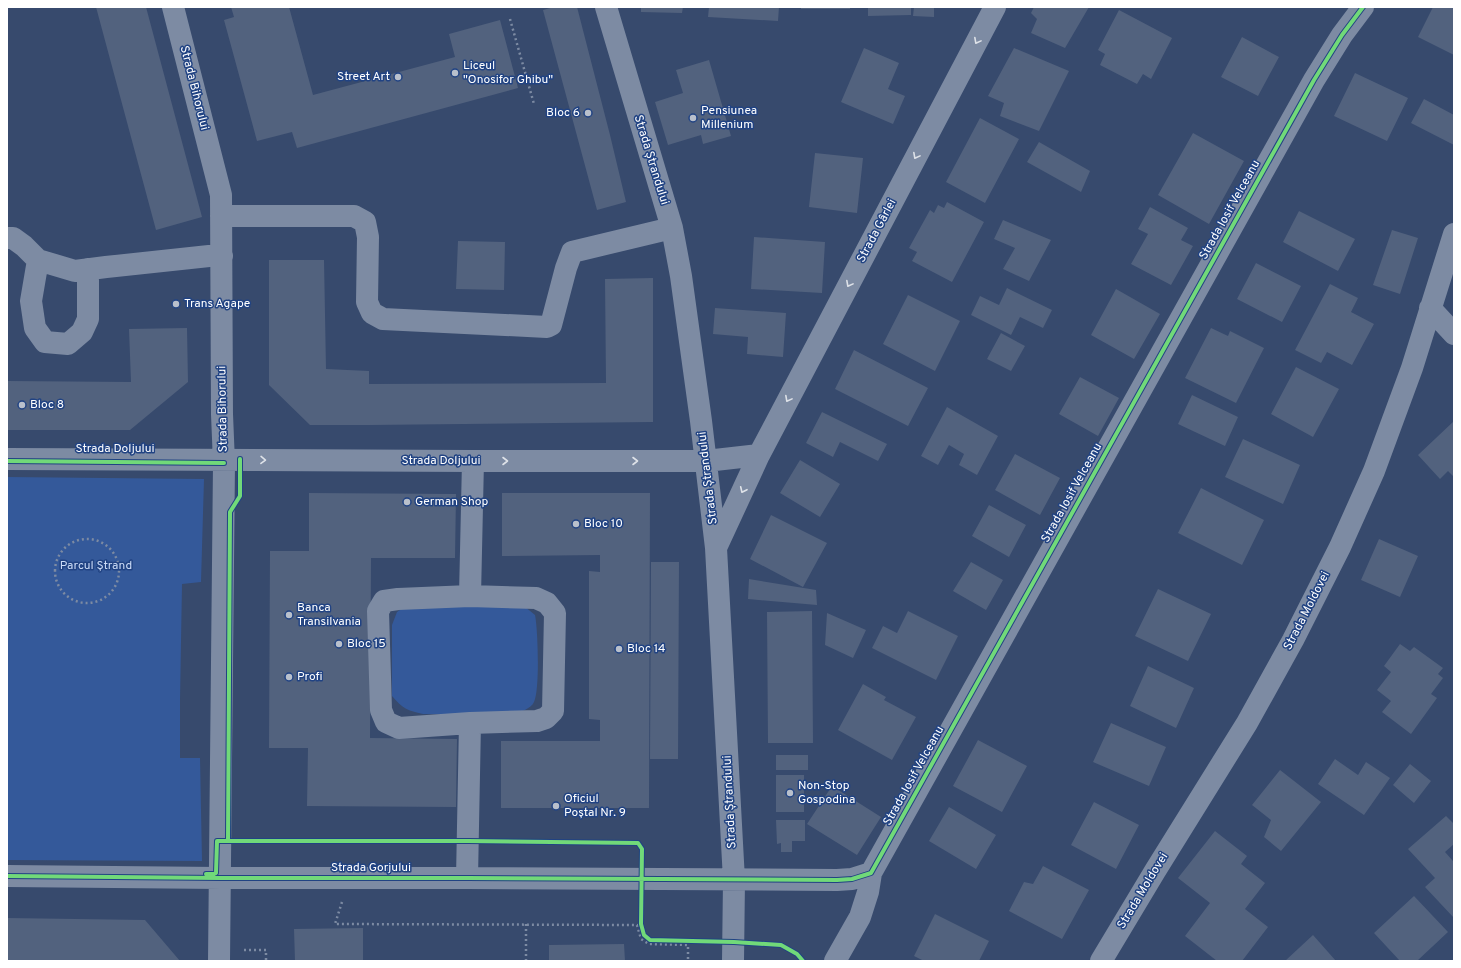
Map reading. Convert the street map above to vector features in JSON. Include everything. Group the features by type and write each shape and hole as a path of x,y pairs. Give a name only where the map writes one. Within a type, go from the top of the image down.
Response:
{"street":[{"name":"Strada Bihorului","path":"173,7 221,195 222,414 224,459 219,961"},
{"name":"Strada Ștrandului","path":"606,7 672,228 681,276 706,461 716,548 734,880 733,961"},
{"name":"Strada Gârlei","path":"716,548 759,455 995,7"},
{"name":"Strada Iosif Velceanu","path":"835,961 860,917 868,892 871,873 1314,80 1342,35 1363,7"},
{"path":"221,216 354,216 364,222 368,237 367,302 372,313 383,319 547,327 551,324 566,268 572,252 672,228"},
{"name":"Strada Moldovei","path":"1101,961 1159,864 1247,724 1293,640 1340,547 1374,471 1412,368 1454,234"},
{"path":"7,238 13,238 24,246 38,260 75,271 208,256 222,256"},
{"path":"38,260 31,301 35,328 45,342 68,344 82,332 88,319 88,269"},
{"path":"1430,308 1454,334"},
{"path":"706,461 759,455"},
{"name":"Strada Doljului","path":"7,458 706,461"},
{"path":"470,596 473,461"},
{"path":"470,596 536,598 547,603 555,613 553,711 546,718 537,721 470,723 399,728 386,722 381,710 378,611 384,601 470,596"},
{"path":"467,878 470,723"},
{"path":"734,880 837,880 852,879 871,873"},
{"name":"Strada Gorjului","path":"7,876 734,880"}],"path":[{"path":"510,19 534,104"},
{"path":"84,539 99,542 112,550 117,560 119,570 117,581 112,590 104,598 89,602 74,600 65,594 58,585 55,575 59,554 66,546 75,541 84,539"},
{"path":"344,897 335,924 638,925 641,938 649,944 688,945 688,961"},
{"path":"526,924 526,961"},
{"path":"642,924 644,935 650,940 688,941"},
{"path":"238,950 266,950 266,961"}],"green space":[{"name":"Parcul Ștrand","path":"7,477 204,479 201,582 182,584 180,700 180,758 200,758 202,861 7,860"},
{"path":"407,605 524,606 535,615 536,622 538,673 536,695 533,704 525,710 513,714 423,714 413,712 402,706 392,696 392,625 397,612"}],"building":[{"path":"96,7 146,7 202,217 156,230"},
{"name":"Liceul \"Onosifor Ghibu\"","path":"231,7 289,7 313,95 455,57 449,34 500,20 518,88 297,148 292,132 257,141 224,20 234,17"},
{"name":"Bloc 6","path":"554,7 577,7 626,202 597,210 543,10"},
{"path":"641,7 683,7 682,13 641,12"},
{"path":"709,7 779,7 778,21 708,17"},
{"path":"801,7 850,7 850,9 801,9"},
{"path":"868,7 911,7 911,15 868,16"},
{"path":"914,7 934,7 934,17 913,16"},
{"path":"1034,7 1089,7 1065,48 1031,33 1037,19 1031,13"},
{"path":"1433,7 1454,7 1454,55 1418,37"},
{"path":"1119,10 1172,38 1151,79 1143,74 1137,84 1100,65 1105,54 1098,50"},
{"path":"1242,37 1279,57 1258,96 1221,77"},
{"path":"864,48 899,63 888,89 905,96 893,124 841,102"},
{"path":"1014,48 1069,71 1039,131 1000,116 1004,103 988,96"},
{"name":"Pensiunea Millenium","path":"709,60 731,136 703,144 701,135 668,145 655,102 683,93 676,70"},
{"path":"1355,73 1408,98 1387,141 1334,116"},
{"path":"1424,99 1454,115 1454,145 1411,123"},
{"path":"980,118 1019,139 985,203 946,182"},
{"path":"1193,133 1244,161 1209,224 1158,195"},
{"path":"1039,142 1090,171 1081,192 1027,162"},
{"path":"815,153 863,158 857,213 809,207"},
{"path":"947,202 984,222 952,282 912,261 917,252 909,248 930,210 934,213 938,205 944,208"},
{"path":"1150,207 1188,228 1181,240 1193,246 1171,285 1131,264 1148,234 1138,229"},
{"path":"1299,211 1355,239 1338,271 1283,242"},
{"path":"1003,220 1051,240 1029,281 1003,269 1015,248 994,239"},
{"path":"1392,230 1418,238 1400,294 1373,285"},
{"path":"754,237 825,242 822,293 751,289"},
{"path":"458,241 505,242 504,290 456,289"},
{"path":"269,260 324,260 326,369 369,371 369,384 606,383 605,279 653,278 653,422 310,425 269,385"},
{"path":"1256,263 1301,286 1282,322 1237,299"},
{"path":"1330,284 1358,298 1351,312 1374,324 1352,365 1327,352 1321,363 1295,350"},
{"path":"1007,288 1052,310 1043,328 1020,317 1011,335 971,315 980,296 999,305"},
{"path":"1116,289 1160,314 1134,359 1091,335"},
{"path":"908,295 960,321 935,371 883,344"},
{"path":"715,308 786,313 783,357 747,354 748,337 713,334"},
{"path":"187,328 188,382 130,430 7,430 7,381 131,382 129,329"},
{"path":"1211,328 1228,336 1230,331 1264,348 1236,403 1185,378"},
{"path":"1001,333 1025,346 1011,371 987,359"},
{"path":"854,350 928,388 908,426 835,389"},
{"path":"1296,367 1339,389 1313,437 1271,414"},
{"path":"1080,377 1119,398 1098,436 1059,414"},
{"path":"1192,395 1238,417 1225,446 1178,424"},
{"path":"947,407 998,436 977,475 959,465 964,454 949,445 938,465 921,456"},
{"path":"822,412 887,444 878,461 840,442 833,457 806,443"},
{"path":"1454,421 1454,477 1448,471 1440,479 1418,455"},
{"path":"1243,439 1300,465 1283,504 1225,477"},
{"path":"1015,454 1060,478 1040,515 995,490"},
{"path":"800,460 840,484 820,517 780,493"},
{"path":"1201,488 1264,520 1242,565 1178,533"},
{"path":"309,493 456,494 455,558 371,558 370,738 457,739 456,807 307,806 308,748 269,748 270,551 309,551"},
{"path":"502,493 650,493 649,808 501,808 501,741 600,741 600,720 589,719 589,571 600,572 600,555 502,556"},
{"path":"989,505 1026,525 1009,557 972,536"},
{"path":"771,515 827,543 803,587 750,559"},
{"path":"1379,539 1418,556 1400,597 1361,580"},
{"path":"651,562 679,562 678,759 650,759"},
{"path":"971,562 1003,580 986,610 953,591"},
{"path":"749,579 816,590 817,605 748,599"},
{"path":"1158,589 1211,614 1188,661 1135,636"},
{"path":"812,611 813,743 768,743 767,612"},
{"path":"908,611 958,636 936,680 872,648 883,626 897,633"},
{"path":"827,613 866,630 853,658 825,645"},
{"path":"1400,644 1410,651 1414,647 1443,668 1438,674 1443,678 1431,694 1437,698 1411,734 1382,712 1391,701 1377,690 1391,672 1384,666"},
{"path":"1148,666 1194,688 1176,728 1130,706"},
{"path":"863,684 886,697 884,700 916,717 892,760 838,730"},
{"path":"1111,723 1166,747 1149,786 1093,762"},
{"path":"978,740 1027,766 1002,812 953,786"},
{"path":"776,755 808,755 808,770 776,770"},
{"path":"1335,759 1358,775 1366,762 1390,778 1364,815 1318,784"},
{"path":"1410,764 1431,781 1414,803 1393,785"},
{"path":"1280,770 1321,802 1281,851 1264,837 1271,820 1252,805"},
{"name":"Non-Stop Gospodina","path":"776,775 804,775 804,812 776,812"},
{"path":"832,786 881,817 857,855 807,824"},
{"path":"1094,802 1139,825 1116,869 1071,845"},
{"path":"949,807 996,835 976,869 929,841"},
{"path":"1446,816 1454,824 1454,844 1445,852 1453,861 1454,860 1454,918 1425,887 1435,878 1408,849"},
{"path":"776,820 805,820 805,841 792,841 792,852 781,852 781,843 777,844"},
{"path":"1215,831 1247,856 1241,864 1265,883 1245,909 1268,927 1242,961 1217,961 1185,936 1210,903 1178,878"},
{"path":"1043,866 1089,890 1062,939 1009,911 1024,882 1033,884"},
{"path":"1414,896 1448,932 1417,961 1400,961 1374,933"},
{"path":"935,914 989,941 979,961 924,961 914,956"},
{"path":"7,918 145,920 180,961 7,961"},
{"path":"363,928 363,961 295,961 294,929"},
{"path":"1313,935 1336,961 1285,961"},
{"path":"624,944 625,961 549,961 549,945"}],"cycle path":[{"path":"7,876 837,880 852,879 871,873 1314,80 1342,35 1363,7"},
{"path":"228,841 230,512 240,496 240,459"},
{"path":"7,461 224,463"},
{"path":"206,874 216,873 217,841 638,843 642,849 641,924 644,935 650,940 734,942 781,945 797,954 803,961"}],"place":[{"name":"Liceul \"Onosifor Ghibu\"","path":"455,73"},
{"name":"Street Art","path":"398,77"},
{"name":"Bloc 6","path":"588,113"},
{"name":"Pensiunea Millenium","path":"693,118"},
{"name":"Trans Agape","path":"176,304"},
{"name":"Bloc 8","path":"22,405"},
{"name":"German Shop","path":"407,502"},
{"name":"Bloc 10","path":"576,524"},
{"name":"Banca Transilvania","path":"289,615"},
{"name":"Bloc 15","path":"339,644"},
{"name":"Bloc 14","path":"619,649"},
{"name":"Profi","path":"289,677"},
{"name":"Non-Stop Gospodina","path":"790,793"},
{"name":"Oficiul Poștal Nr. 9","path":"556,806"}]}
